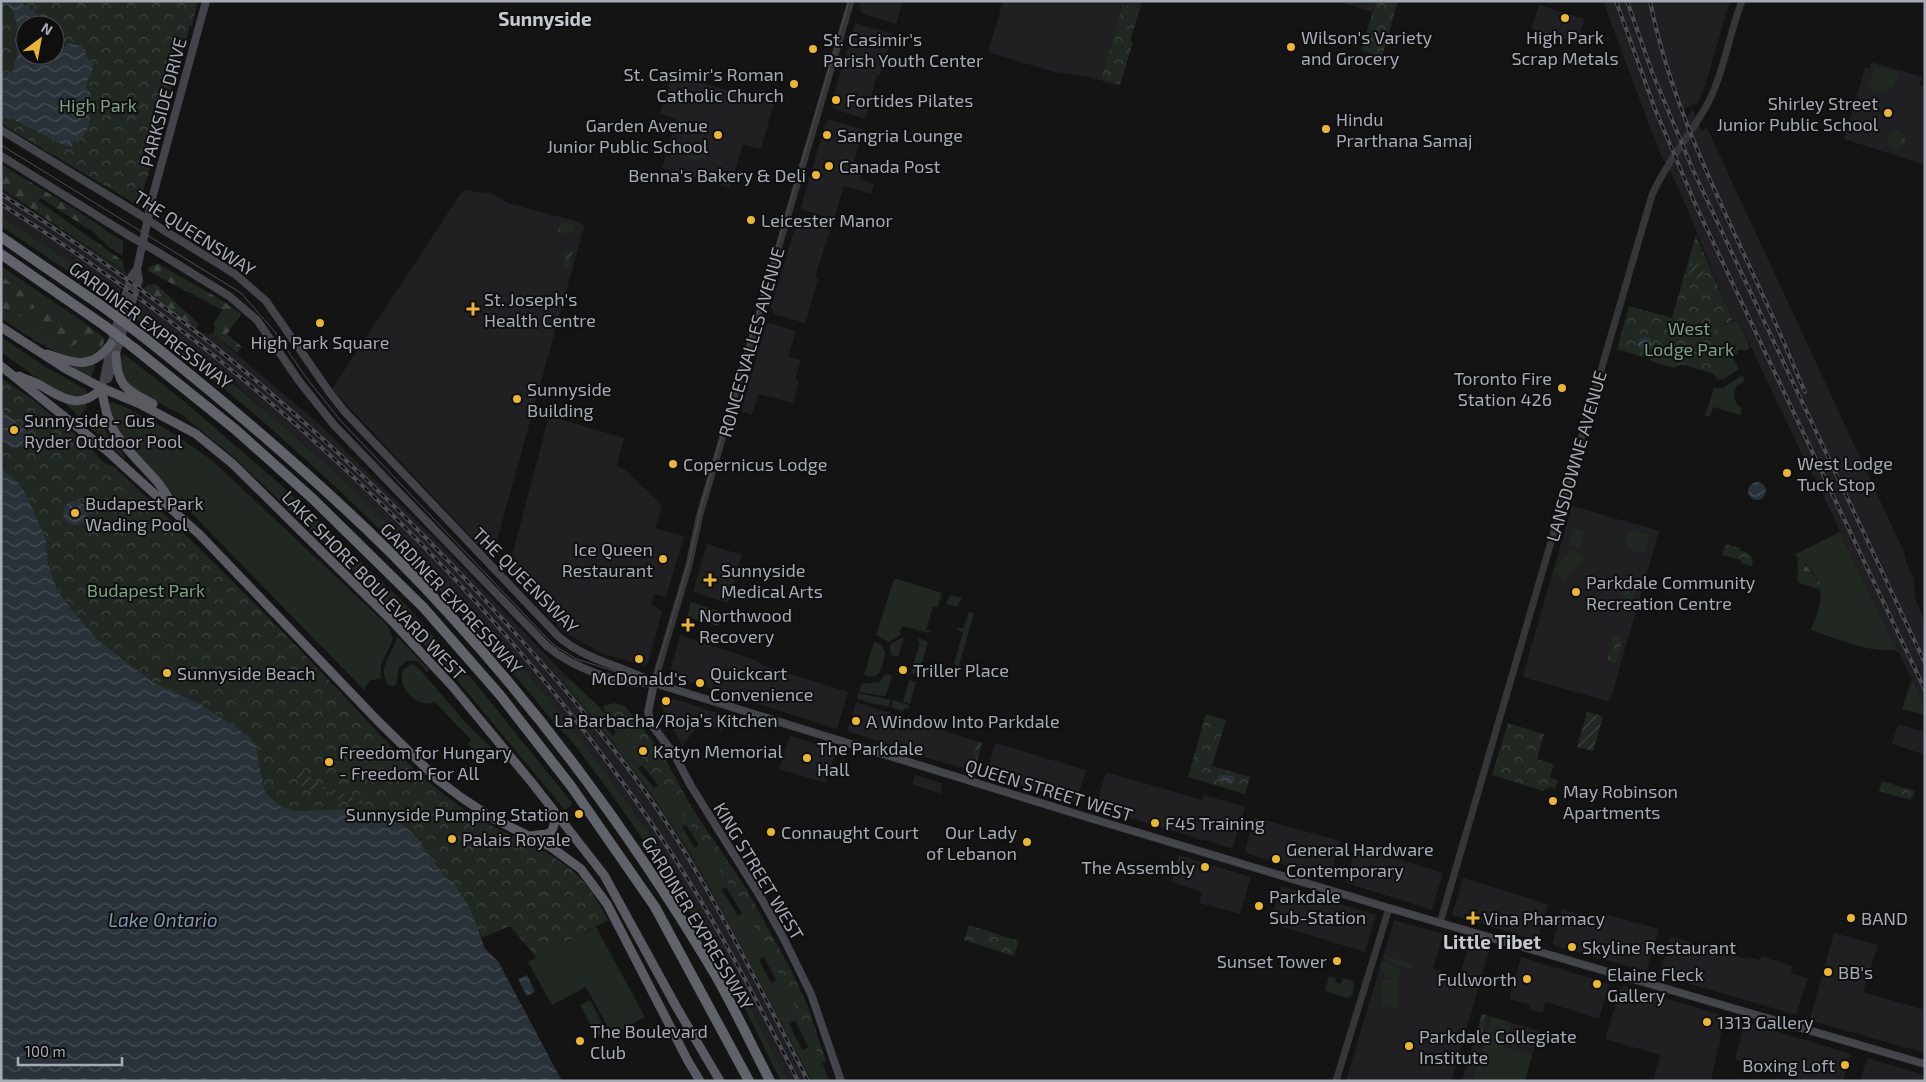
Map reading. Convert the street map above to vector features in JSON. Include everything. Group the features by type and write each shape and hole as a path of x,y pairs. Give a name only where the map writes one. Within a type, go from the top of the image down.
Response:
{"highway":[{"name":"GARDINER EXPRESSWAY","path":"1,237 142,335 239,413 392,554 458,625 528,706 621,828 714,973 770,1081"},
{"name":"GARDINER EXPRESSWAY","path":"1,254 105,326 236,430 320,505 422,607 500,695 572,786 655,907 749,1081"},
{"name":"LAKE SHORE BOULEVARD WEST","path":"1,327 35,351 102,388 140,404 196,434 233,464 392,620 452,686 550,804 604,875 676,1008 720,1081"},
{"path":"35,351 72,362 86,363 101,355 111,344"},
{"path":"116,355 118,375 123,386 170,413 196,434"},
{"path":"1,366 106,450 186,523 282,620 395,739 438,780 494,820 551,847 581,869 599,891 700,1081"},
{"path":"10,372 38,384 54,395 67,400 84,400 95,396 102,388"},
{"path":"102,388 106,414 113,431 125,448 155,479 186,523"},
{"path":"528,836 544,835 552,830 555,821 550,804"}],"main road":[{"name":"PARKSIDE DRIVE","path":"102,388 107,383 139,280 137,269 153,195 206,1"},
{"name":"THE QUEENSWAY","path":"1,130 235,274 266,301 345,412 559,637 595,660 639,675 654,683"},
{"name":"THE QUEENSWAY","path":"1,156 229,296 258,320 298,382 334,425 547,646 562,658 599,674 632,682 654,683"},
{"name":"PARKSIDE DRIVE","path":"102,388 111,344 131,277 137,269"},
{"name":"QUEEN STREET WEST","path":"654,683 939,772 1388,908 1925,1064"},
{"name":"KING STREET WEST","path":"654,683 648,712 651,724 674,754 691,786 761,898 785,941 811,994 841,1081"}],"street":[{"name":"RONCESVALLES AVENUE","path":"654,683 689,565 700,514 851,1"},
{"name":"LANSDOWNE AVENUE","path":"1440,923 1652,195 1667,166 1701,115 1711,96 1742,1"},
{"path":"1336,1081 1388,908"}],"shaded area":[{"path":"861,1 903,1 896,24 863,14 859,9"},
{"path":"1003,1 1142,1 1130,41 1133,42 1120,86 1089,77 1054,72 988,52"},
{"path":"1338,1 1376,1 1372,12"},
{"path":"1603,1 1730,1 1704,89 1697,104 1684,109 1687,117 1693,109 1701,131 1707,128 1904,552 1907,565 1914,579 1915,598 1925,622 1925,708 1899,652 1897,652 1884,627 1817,482 1738,320 1733,321 1678,187 1660,153"},
{"path":"1539,5 1584,19 1578,43 1531,29"},
{"path":"855,23 893,34 880,75 877,75 865,119 834,109 831,104"},
{"name":"Shirley Street Junior Public School","path":"1871,62 1922,77 1919,85 1925,87 1925,165 1844,139 1865,68 1870,68"},
{"name":"Garden Avenue Junior Public School","path":"672,74 774,104 761,149 743,144 730,188 662,168 676,119 660,114"},
{"path":"829,120 863,129 853,164 863,168 860,179 874,184 871,194 844,186 834,219 803,210 801,207 826,122"},
{"path":"1,190 127,273 119,294 1,216"},
{"name":"St. Joseph's Health Centre","path":"465,190 493,194 508,203 579,222 584,227 494,551 491,554 487,554 332,389 461,193"},
{"path":"797,221 830,230 815,277 818,279 805,323 774,314 771,307"},
{"path":"144,288 195,329 208,335 213,334 319,424 436,540 568,678 564,683 610,738 655,799 695,859 812,1081 788,1081 727,962 673,872 626,802 582,743 517,663 471,610 341,479 229,378 138,308"},
{"path":"770,323 796,331 788,357 801,360 795,379 799,381 793,403 758,394 752,415 741,411 766,325"},
{"path":"549,416 624,438 617,466 624,469 662,505 656,528 684,536 666,597 654,594 651,604 662,611 648,663 645,666 603,654 562,631 508,571"},
{"path":"1572,506 1659,531 1611,698 1607,701 1526,678 1523,675"},
{"path":"707,544 742,555 728,603 693,592"},
{"path":"680,635 755,660 764,666 848,692 837,729 669,675"},
{"path":"665,696 732,718 721,732 704,719 682,746 661,706 661,699"},
{"path":"856,702 982,743 974,768 970,770 932,759 847,731"},
{"path":"1898,724 1925,732 1925,755 1892,744"},
{"name":"The Parkdale Hall","path":"790,736 836,750 826,783 779,769"},
{"path":"995,743 1086,770 1077,800 1075,802 990,776 987,772"},
{"path":"1106,772 1202,800 1204,795 1245,807 1233,847 1231,848 1095,808"},
{"path":"915,775 942,783 941,794 912,784"},
{"path":"1254,817 1340,841 1330,876 1328,878 1249,854 1245,851"},
{"path":"1356,846 1443,873 1432,910 1347,883 1346,880"},
{"path":"1179,855 1251,877 1240,914 1199,903 1202,892 1171,882"},
{"path":"1463,878 1548,904 1538,938 1535,940 1452,915"},
{"path":"1281,886 1376,915 1365,952 1270,923"},
{"path":"1562,909 1592,918 1594,914 1607,918 1608,915 1659,929 1645,971 1555,946 1553,943"},
{"name":"Parkdale Collegiate Institute","path":"1394,920 1443,934 1433,969 1459,977 1470,942 1490,948 1451,1081 1346,1081"},
{"path":"1834,933 1878,945 1863,992 1925,1010 1925,1053 1813,1021 1810,1018"},
{"path":"1671,937 1744,958 1760,960 1761,956 1792,966 1791,971 1793,974 1808,978 1796,1015 1659,975"},
{"path":"1521,957 1609,984 1599,1019 1546,1002 1542,1013 1529,1009 1530,1005 1509,999"},
{"path":"1625,986 1725,1016 1711,1081 1653,1081 1660,1055 1605,1039 1621,987"},
{"name":"Parkdale Collegiate Institute","path":"1482,1014 1539,1031 1525,1081 1462,1081"},
{"path":"1745,1022 1851,1054 1843,1081 1806,1081 1735,1059"},
{"path":"1867,1058 1925,1075 1925,1081 1860,1081"}],"green space":[{"name":"High Park","path":"1,1 198,1 178,69 173,76 172,91 139,206 1,124"},
{"path":"1376,1 1398,1 1382,57 1361,50"},
{"path":"1123,4 1140,9 1130,41 1133,42 1120,84 1103,79 1102,77"},
{"path":"1877,67 1899,73 1891,89 1879,92 1867,88 1874,68"},
{"path":"1896,131 1902,134 1905,140 1902,146 1896,149 1890,146 1887,140 1890,134"},
{"path":"691,144 707,149 705,156 695,160 687,158"},
{"path":"1,164 87,217 82,225 41,198 38,201 123,261 124,271 1,188"},
{"path":"1,216 119,294 116,304 1,226"},
{"path":"87,217 113,235 110,248 92,231 82,225"},
{"path":"562,221 576,225 574,231 568,234 557,231"},
{"path":"113,235 123,241 123,256 110,248"},
{"name":"West Lodge Park","path":"1696,235 1733,321 1718,328 1711,373 1681,364 1674,368 1617,349 1629,306 1672,318"},
{"path":"565,249 573,251 568,268 564,265 566,258 563,257"},
{"path":"1693,260 1698,260 1705,275 1703,280 1688,276"},
{"path":"159,264 223,301 241,314 227,334 242,347 237,353 213,334 215,327 213,325 222,310 148,271 150,266"},
{"path":"1,266 82,321 67,323 78,342 102,347 90,358 79,359 68,356 44,346 1,318 1,307 16,317 16,288 1,275"},
{"path":"1,275 16,288 24,291 34,306 32,314 16,317 1,307"},
{"path":"156,284 199,324 195,329 144,288 148,285"},
{"path":"138,308 214,368 362,498 431,567 498,640 561,715 620,793 675,874 720,950 788,1081 781,1081 725,970 684,901 632,823 574,744 455,608 406,556 302,456 191,362 134,318"},
{"path":"45,309 67,323 82,321 105,339 102,347 78,342 67,349 47,340 35,329"},
{"path":"1738,320 1750,348 1744,351 1742,349 1737,351 1738,354 1733,357 1739,369 1724,379 1716,380 1717,377 1711,373 1718,328"},
{"path":"1,337 44,366 87,390 86,396 70,396 55,391 1,352"},
{"path":"124,354 184,401 282,486 405,604 477,685 573,804 565,810 452,674 385,602 236,459 182,415 130,388 122,375 120,362"},
{"path":"94,364 91,377 73,369 74,367"},
{"path":"1742,375 1745,381 1736,386 1734,393 1736,401 1742,408 1740,415 1713,407 1710,416 1705,416 1714,388 1723,388"},
{"name":"Budapest Park","path":"1,378 32,399 88,445 103,462 115,468 142,493 248,597 393,748 429,782 481,820 551,855 564,864 586,884 608,920 537,958 510,926 482,938 473,920 470,908 454,883 447,879 424,849 421,840 399,822 388,817 344,809 296,811 279,805 265,792 258,755 249,736 200,704 163,688 142,675 99,641 76,615 58,590 48,563 46,539 26,494 17,481 1,468"},
{"path":"112,402 165,428 214,462 384,622 393,638 381,666 381,679 370,680 364,690 123,443 107,406"},
{"path":"66,404 86,404 87,407 79,417"},
{"path":"98,410 106,432 125,456 124,458 87,425"},
{"path":"1573,528 1584,531 1579,548 1568,545"},
{"path":"1631,530 1648,535 1649,538 1645,552 1638,553 1634,551 1625,542"},
{"path":"1840,532 1896,650 1863,647 1811,630 1820,604 1819,589 1821,586 1804,562 1794,555"},
{"path":"1725,544 1747,552 1753,559 1752,566 1741,563 1741,560 1722,555"},
{"path":"1573,549 1584,559 1564,581 1552,570 1559,567 1557,565"},
{"path":"1798,559 1803,561 1817,579 1821,586 1819,589 1799,583 1797,579"},
{"path":"894,579 942,593 938,607 933,606 926,630 931,631 930,633 902,626 900,633 902,634 889,642 876,635"},
{"path":"1627,583 1637,587 1632,600 1623,597 1621,594 1624,584"},
{"path":"950,595 962,598 957,607 946,604"},
{"path":"691,602 722,612 718,626 687,617"},
{"path":"969,612 974,613 959,666 954,664 963,632 958,630 958,627 963,629"},
{"path":"397,636 429,670 427,672 417,661 407,661 399,667 396,685 393,686 388,685 384,673"},
{"path":"1614,636 1621,636 1622,642 1616,663 1607,660"},
{"path":"904,637 898,657 891,655 890,644"},
{"path":"919,638 928,642 918,675 911,673 920,642 918,641"},
{"path":"874,642 881,644 885,652 880,671 878,674 870,677 864,675"},
{"path":"412,664 417,666 466,723 492,748 479,755 468,744 471,740 434,701 431,704 420,702 407,692 404,688 402,673 404,669"},
{"path":"886,674 892,676 886,695 859,692 861,684 879,682"},
{"path":"568,678 598,705 615,724 690,824 735,894 776,967 830,1081 812,1081 695,859 655,799 610,738 564,683","holes":["605,718 616,732 613,736 601,722","642,765 658,785 654,788 638,768","686,825 699,845 695,848 682,827","726,887 742,913 738,916 722,890","764,957 776,980 771,983 759,960","795,1020 808,1047 802,1050 789,1024"]},
{"path":"1912,679 1925,708 1925,715 1902,709"},
{"path":"909,680 916,682 910,704 903,702"},
{"path":"858,693 891,700 889,707 857,699"},
{"path":"893,700 909,705 908,709 904,708 903,711 891,707"},
{"path":"615,703 625,706 661,751 691,806 747,890 792,972 808,1007 826,1061 822,1063 770,956 711,856 637,751 606,715 603,706"},
{"path":"1587,712 1603,716 1593,751 1577,747"},
{"path":"1206,714 1226,720 1212,766 1250,777 1245,794 1188,777"},
{"path":"1508,723 1544,734 1537,759 1554,764 1550,778 1558,780 1555,789 1550,787 1543,791 1492,775"},
{"path":"978,741 982,743 976,766 973,770 966,768 970,768"},
{"path":"298,767 324,786 366,803 365,807 356,802 335,799 329,792 323,789 316,792 302,786 297,780"},
{"path":"1882,781 1915,791 1913,798 1910,800 1879,791"},
{"path":"969,925 1019,941 1014,956 964,940"},
{"name":"The Boulevard Club","path":"596,927 645,1017 612,1035 586,987 552,1005 528,962"},
{"path":"1383,955 1413,963 1411,970 1387,960"},
{"path":"1381,961 1402,970 1402,972 1396,979 1386,977 1380,965"},
{"path":"1329,976 1336,978 1335,982 1341,984 1343,978 1353,981 1352,996 1347,998 1325,991"},
{"path":"1381,980 1398,980 1398,1007 1381,1007"},
{"path":"590,1000 607,1032 597,1037 580,1005"},
{"path":"1482,1014 1487,1015 1480,1040 1475,1039"},
{"name":"Parkdale Collegiate Institute","path":"1492,1017 1511,1022 1504,1047 1532,1055 1525,1081 1473,1081"}],"water":[{"path":"3,1 15,1 23,4 37,15 15,15 15,17"},
{"path":"68,43 81,46 89,60 93,62 93,69 86,87 91,95 89,125 79,140 71,143 73,147 65,146 1,113 1,74 12,72 15,65 65,65 65,46"},
{"path":"1642,337 1648,337 1652,344 1648,351 1642,351 1638,347 1638,341"},
{"name":"Sunnyside - Gus Ryder Outdoor Pool","path":"1,410 27,431 27,439 18,448 12,448 1,440"},
{"name":"Lake Ontario","path":"1,468 17,481 26,494 46,539 48,563 58,591 76,615 99,641 154,683 200,704 249,736 256,746 265,792 279,805 296,811 344,809 388,817 399,822 421,841 424,849 447,879 454,883 470,908 485,949 498,961 562,1081 1,1081"},
{"path":"1757,482 1763,485 1766,491 1763,497 1757,500 1751,497 1748,491 1751,485"},
{"name":"Budapest Park Wading Pool","path":"75,501 80,502 86,508 86,518 80,524 75,525 70,524 64,518 63,513 64,508 70,502"},
{"path":"1219,775 1234,776 1234,782 1228,784 1218,778"},
{"path":"527,975 535,992 527,996 518,979"}],"waterway":[{"path":"32,11 39,6"}],"tram line":[{"path":"839,1081 809,994 785,944 766,910 689,787 674,757 647,720 646,713 651,688 689,561 702,503 849,1"},
{"path":"1,145 241,293 275,332 305,376 340,420 543,634 554,645 576,659 1051,808 1925,1066"}],"railway":[{"path":"1616,1 1655,109 1697,208 1925,690"},
{"path":"1627,1 1652,72 1693,170 1925,663"},
{"path":"1650,1 1670,78 1698,152 1775,321 1805,392"},
{"path":"1,194 72,240 141,290 208,341 273,396 337,452 398,510 515,633 593,723 630,770 664,819 721,915 808,1081"},
{"path":"1,204 95,266 186,334 274,405 358,481 438,561 514,645 586,733 652,824 711,918 798,1081"}],"place":[{"name":"High Park Scrap Metals","path":"1565,18"},
{"name":"Wilson's Variety and Grocery","path":"1291,47"},
{"name":"St. Casimir's Parish Youth Center","path":"813,49"},
{"name":"St. Casimir's Roman Catholic Church","path":"794,84"},
{"name":"Fortides Pilates","path":"836,100"},
{"name":"Shirley Street Junior Public School","path":"1888,113"},
{"name":"Hindu Prarthana Samaj","path":"1326,129"},
{"name":"Garden Avenue Junior Public School","path":"718,135"},
{"name":"Sangria Lounge","path":"827,135"},
{"name":"Canada Post","path":"829,166"},
{"name":"Benna's Bakery & Deli","path":"816,175"},
{"name":"Leicester Manor","path":"751,220"},
{"name":"St. Joseph's Health Centre","path":"473,309"},
{"name":"High Park Square","path":"320,323"},
{"name":"Toronto Fire Station 426","path":"1562,388"},
{"name":"Sunnyside Building","path":"517,399"},
{"name":"Sunnyside - Gus Ryder Outdoor Pool","path":"14,430"},
{"name":"Copernicus Lodge","path":"673,464"},
{"name":"West Lodge Tuck Stop","path":"1787,473"},
{"name":"Budapest Park Wading Pool","path":"75,513"},
{"name":"Ice Queen Restaurant","path":"663,559"},
{"name":"Sunnyside Medical Arts","path":"710,580"},
{"name":"Parkdale Community Recreation Centre","path":"1576,592"},
{"name":"Northwood Recovery","path":"688,625"},
{"name":"McDonald's","path":"639,659"},
{"name":"Triller Place","path":"903,670"},
{"name":"Sunnyside Beach","path":"167,673"},
{"name":"Quickcart Convenience","path":"700,683"},
{"name":"La Barbacha/Roja’s Kitchen","path":"666,701"},
{"name":"A Window Into Parkdale","path":"856,721"},
{"name":"Katyn Memorial","path":"643,751"},
{"name":"The Parkdale Hall","path":"807,758"},
{"name":"Freedom for Hungary - Freedom For All","path":"329,762"},
{"name":"May Robinson Apartments","path":"1553,801"},
{"name":"Sunnyside Pumping Station","path":"579,814"},
{"name":"F45 Training","path":"1155,823"},
{"name":"Connaught Court","path":"771,832"},
{"name":"Palais Royale","path":"452,839"},
{"name":"Our Lady of Lebanon","path":"1027,842"},
{"name":"General Hardware Contemporary","path":"1276,859"},
{"name":"The Assembly","path":"1205,867"},
{"name":"Parkdale Sub-Station","path":"1259,906"},
{"name":"Vina Pharmacy","path":"1473,918"},
{"name":"BAND","path":"1851,918"},
{"name":"Skyline Restaurant","path":"1572,947"},
{"name":"Sunset Tower","path":"1337,961"},
{"name":"BB's","path":"1828,972"},
{"name":"Fullworth","path":"1527,979"},
{"name":"Elaine Fleck Gallery","path":"1597,984"},
{"name":"1313 Gallery","path":"1707,1022"},
{"name":"The Boulevard Club","path":"580,1041"},
{"name":"Parkdale Collegiate Institute","path":"1409,1046"},
{"name":"Boxing Loft","path":"1845,1065"}],"district":[{"name":"Sunnyside","path":"545,18"},
{"name":"Little Tibet","path":"1492,941"}]}
